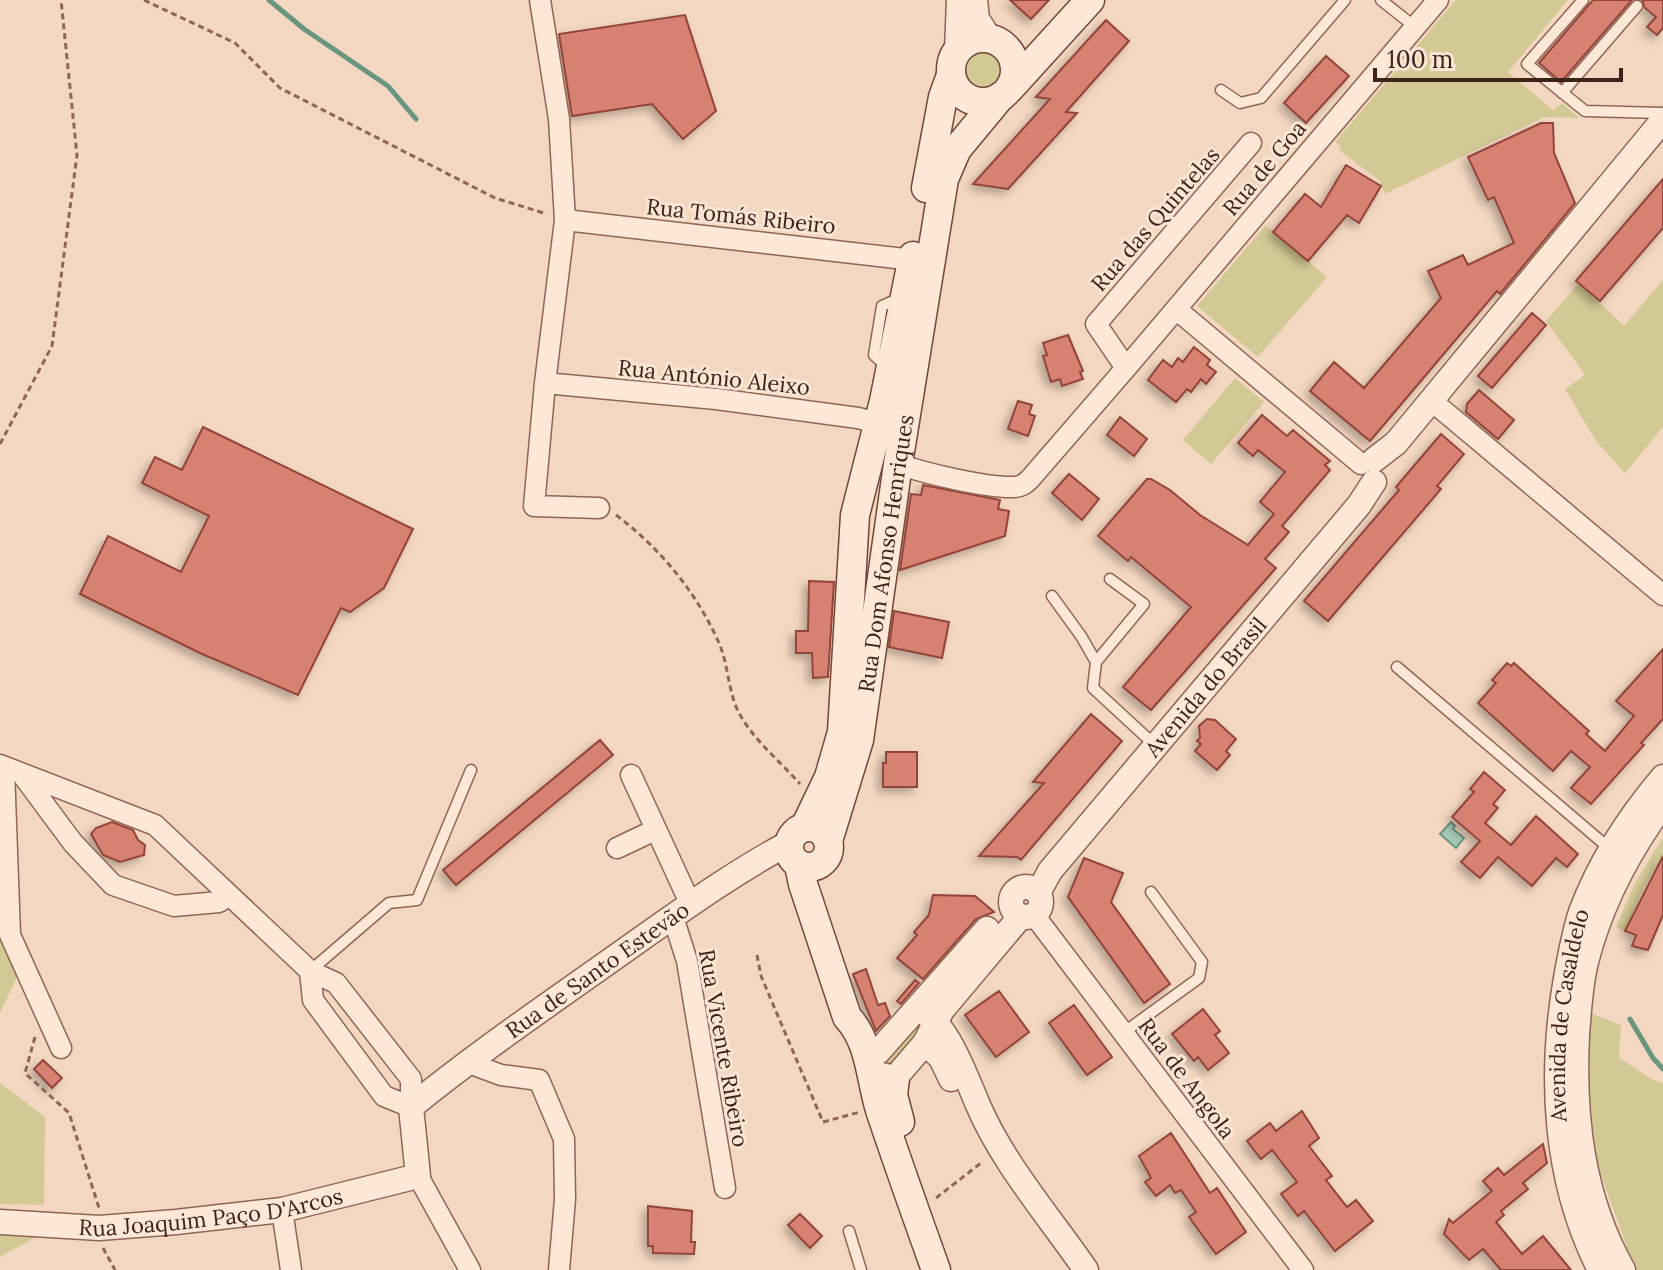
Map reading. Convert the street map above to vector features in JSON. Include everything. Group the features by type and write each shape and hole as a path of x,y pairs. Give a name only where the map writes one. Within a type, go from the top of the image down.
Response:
{"main road":[{"path":"996,41 1009,51 1015,70 1005,93 980,102 970,100 961,94 954,63 972,40 996,41 1016,43 1031,38 1068,0"},
{"name":"Rua Dom Afonso Henriques","path":"809,841 842,732 855,515 867,468 890,411 921,261 951,158 1090,0"},
{"name":"Rua Dom Afonso Henriques","path":"809,841 859,740 898,469 890,411 890,371 905,296 921,261 943,97 954,63"},
{"path":"867,468 880,477 898,469"},
{"path":"809,841 859,1014 857,1028 893,1095 951,1270"},
{"path":"879,1069 879,1107 936,1270"}],"street":[{"path":"540,0 559,119 565,220 534,506 599,508"},
{"name":"Rua Dom Afonso Henriques","path":"954,63 959,0"},
{"path":"975,0 977,19 996,41"},
{"name":"Rua de Goa","path":"1126,368 1438,0"},
{"name":"Avenida do Brasil","path":"879,1069 878,1052 989,927 1026,903 1040,863 1396,443 1663,120"},
{"name":"Rua das Quintelas","path":"1126,368 1096,324 1251,143"},
{"name":"Avenida do Brasil","path":"879,1069 931,1034 942,1010 1050,871 1359,505 1370,471 1405,450 1663,143"},
{"name":"Rua Tomás Ribeiro","path":"565,220 921,261"},
{"path":"1176,309 1370,471"},
{"path":"898,469 1004,486 1023,485 1126,368"},
{"name":"Rua António Aleixo","path":"545,383 716,399 858,418 890,411"},
{"path":"1439,407 1663,595"},
{"path":"61,1048 10,935 2,767 155,825 310,971 336,983 411,1079 418,1176 470,1270"},
{"name":"Rua Vicente Ribeiro","path":"631,775 655,830 682,911 687,961 725,1188"},
{"path":"24,777 73,843 113,885 174,906 219,902 228,896"},
{"name":"Avenida de Casaldelo","path":"1600,1270 1578,1221 1562,1157 1557,1105 1557,1050 1562,1003 1580,915 1594,881 1645,798 1663,777"},
{"name":"Avenida de Casaldelo","path":"1623,1270 1597,1216 1581,1153 1576,1104 1579,1005 1598,922 1612,890 1663,804"},
{"path":"617,848 655,830"},
{"name":"Rua de Santo Estevão","path":"411,1107 466,1062 747,866 809,841"},
{"name":"Rua de Angola","path":"1026,903 1303,1270"},
{"path":"310,971 313,1000 384,1096 411,1107"},
{"path":"916,1010 929,1014 931,1034 977,1135 1068,1270"},
{"path":"931,1034 954,1051 988,1130 1086,1270"},
{"path":"466,1062 501,1075 539,1080 564,1139 565,1199 559,1270"},
{"name":"Rua Joaquim Paço D'Arcos","path":"0,1222 99,1228 282,1210 418,1176"},
{"path":"282,1210 291,1270"}],"lane":[{"path":"1221,90 1240,103 1261,98 1345,0"},
{"path":"1381,0 1415,27"},
{"path":"1583,0 1527,64 1585,111 1663,113"},
{"path":"1562,93 1637,6"},
{"path":"1110,579 1144,604 1096,662 1093,688 1146,737"},
{"path":"1052,596 1096,662"},
{"path":"1397,667 1612,851"},
{"path":"310,971 389,903 417,900 471,770"},
{"path":"1123,1033 1199,978 1202,962 1151,892"},
{"path":"849,1231 861,1270"}],"path":[{"path":"0,444 52,346 77,155 61,0"},
{"path":"144,0 235,43 280,88 495,198 565,220"},
{"path":"599,508 607,509 644,536 684,582 719,644 736,707 755,738 777,758 809,841"},
{"path":"757,955 761,976 823,1122 869,1110"},
{"path":"35,1036 25,1073 69,1113 99,1210 101,1245 115,1270"},
{"path":"936,1198 981,1163"}],"shaded area":[{"path":"1456,0 1568,0 1508,72 1553,110 1562,103 1579,118 1544,117 1385,194 1379,180 1340,151 1341,147 1335,142"},
{"path":"983,46 992,47 999,53 1005,60 1005,78 999,85 992,91 983,92 974,91 967,85 961,78 960,69 961,60 967,53 974,47"},
{"path":"1266,225 1327,277 1258,357 1197,306"},
{"path":"1663,280 1663,427 1625,473 1596,441 1565,389 1585,375 1546,321 1579,283 1624,326"},
{"path":"1235,378 1264,402 1211,464 1183,440"},
{"path":"1451,822 1455,826 1453,829 1464,838 1456,848 1440,834"},
{"path":"1663,837 1663,856 1643,889 1625,931 1616,927 1634,885"},
{"path":"0,917 17,977 0,1013"},
{"path":"1590,1013 1621,1025 1619,1058 1663,1083 1663,1270 1635,1270 1594,1155 1587,1086"},
{"path":"915,1023 922,1027 922,1033 887,1069 881,1059"},
{"path":"0,1083 45,1117 44,1205 0,1204"},
{"path":"0,1231 36,1237 0,1257"}],"building":[{"path":"1010,0 1049,0 1031,19"},
{"path":"1593,0 1632,0 1561,82 1539,63"},
{"path":"1642,0 1663,0 1663,28 1657,35 1647,27 1656,17 1645,8"},
{"path":"685,15 716,111 683,139 652,104 572,116 559,34"},
{"path":"1106,20 1129,41 1066,112 1077,113 1008,189 973,184 1050,99 1036,97"},
{"path":"1326,56 1349,76 1306,123 1284,103"},
{"path":"1541,123 1553,123 1554,153 1575,203 1500,294 1497,291 1370,441 1310,391 1334,362 1364,388 1441,298 1428,271 1463,255 1468,265 1514,243 1494,197 1488,200 1468,157"},
{"path":"1346,165 1381,186 1359,223 1347,215 1308,261 1273,232 1305,194 1321,207"},
{"path":"1663,179 1663,228 1600,301 1576,281"},
{"path":"1532,313 1546,325 1492,388 1478,376"},
{"path":"1068,335 1083,371 1080,372 1083,379 1062,386 1060,379 1051,382 1043,356 1047,355 1043,343"},
{"path":"1194,347 1210,360 1207,365 1216,372 1206,384 1201,379 1191,392 1187,389 1176,402 1148,380 1163,360 1172,367 1178,358 1183,362"},
{"path":"1479,390 1514,420 1498,439 1466,412 1467,404"},
{"path":"1018,401 1032,405 1029,414 1035,416 1028,436 1008,429"},
{"path":"1262,415 1287,436 1293,430 1330,461 1325,465 1330,470 1282,526 1289,532 1265,559 1276,568 1151,710 1123,687 1191,607 1131,557 1128,561 1098,536 1147,479 1151,479 1248,545 1274,514 1260,502 1285,472 1258,450 1253,456 1238,443"},
{"path":"1120,417 1147,439 1134,456 1107,435"},
{"path":"203,427 413,529 384,588 350,612 341,608 298,695 200,653 80,594 108,536 181,572 209,516 142,483 155,457 182,470"},
{"path":"1441,434 1464,454 1437,486 1441,489 1328,621 1304,601 1399,490 1396,487"},
{"path":"1069,474 1099,499 1082,520 1052,493"},
{"path":"923,485 1000,500 998,509 1009,511 1005,536 900,570 911,494 921,495"},
{"path":"809,581 834,582 828,677 813,678 812,653 796,653 796,631 808,631"},
{"path":"894,611 949,622 942,658 889,647"},
{"path":"1663,649 1663,719 1591,804 1571,788 1590,767 1571,751 1553,771 1478,703 1496,683 1492,680 1507,663 1511,666 1514,663 1589,731 1586,734 1605,751 1634,716 1616,701"},
{"path":"1091,714 1122,741 1021,860 1017,857 979,856 1044,783 1033,782"},
{"path":"1207,719 1215,720 1236,739 1226,751 1230,755 1217,770 1195,751 1201,744 1197,741 1200,738 1199,726"},
{"path":"600,740 613,755 456,885 443,870"},
{"path":"886,752 917,752 917,787 883,787"},
{"path":"1484,772 1505,790 1493,804 1498,808 1485,823 1511,845 1536,816 1578,854 1567,867 1556,858 1532,886 1498,857 1480,878 1461,862 1480,841 1452,817 1474,792 1470,789"},
{"path":"112,822 133,830 145,845 144,855 120,862 103,855 91,834 96,828"},
{"path":"1663,856 1663,915 1648,950 1632,946 1636,935 1625,931"},
{"path":"1084,858 1123,873 1111,902 1170,984 1144,1003 1068,897"},
{"path":"933,895 975,896 994,912 976,919 923,979 897,958 929,915"},
{"path":"866,969 878,1005 885,1003 890,1016 876,1031 853,974"},
{"path":"915,980 919,983 901,1004 897,1001"},
{"path":"999,991 1029,1032 996,1057 965,1015"},
{"path":"1074,1005 1112,1057 1087,1075 1049,1023"},
{"path":"1203,1009 1220,1031 1215,1035 1229,1053 1208,1070 1198,1057 1194,1061 1172,1034"},
{"path":"43,1060 62,1078 52,1088 34,1069"},
{"path":"1302,1111 1319,1138 1309,1146 1332,1176 1326,1180 1347,1207 1356,1200 1373,1221 1335,1251 1304,1211 1298,1216 1281,1194 1297,1182 1272,1150 1261,1159 1247,1141 1270,1123 1276,1131"},
{"path":"1171,1133 1210,1193 1217,1188 1246,1232 1216,1254 1189,1217 1196,1212 1181,1190 1175,1193 1170,1185 1156,1196 1145,1182 1151,1178 1139,1156"},
{"path":"1543,1144 1547,1163 1523,1183 1528,1189 1501,1211 1504,1215 1496,1222 1522,1254 1543,1236 1571,1270 1501,1270 1483,1249 1469,1260 1444,1234 1449,1219 1453,1223 1492,1191 1483,1181 1498,1168 1504,1175"},
{"path":"648,1206 692,1211 691,1242 695,1242 694,1254 653,1253 653,1246 648,1246"},
{"path":"800,1214 822,1236 810,1248 788,1225"}],"waterway":[{"path":"269,0 304,29 388,86 416,119"},
{"path":"1630,1019 1663,1069"}]}
